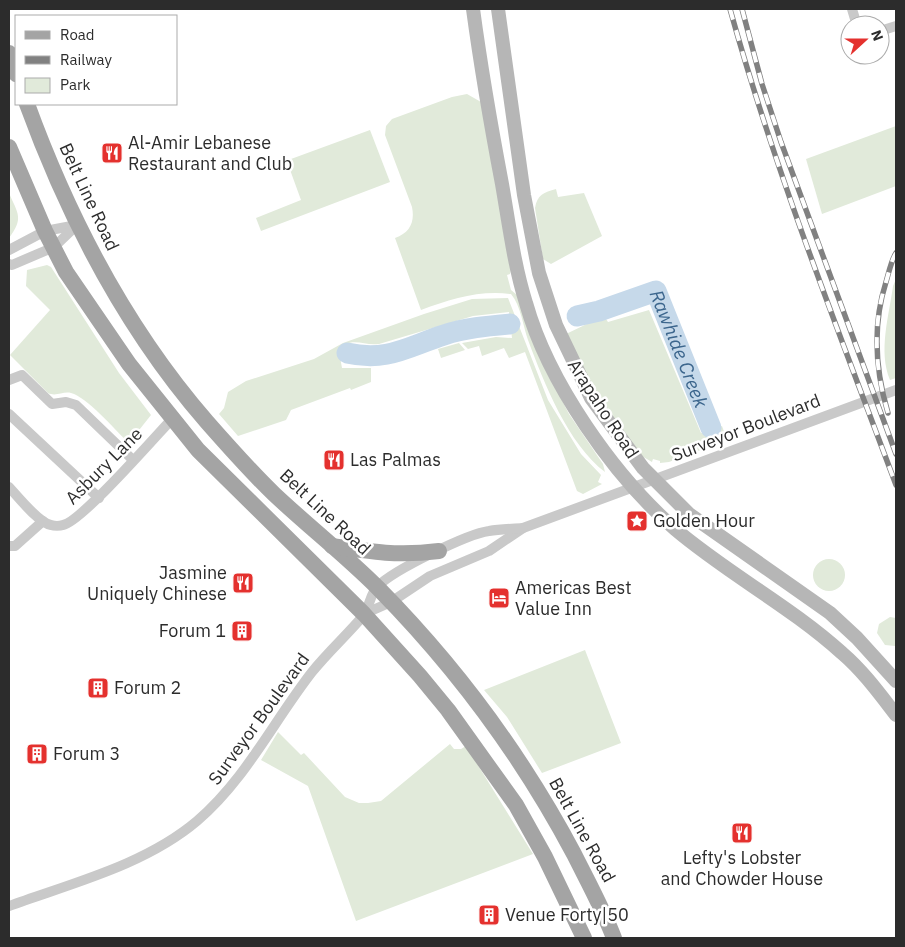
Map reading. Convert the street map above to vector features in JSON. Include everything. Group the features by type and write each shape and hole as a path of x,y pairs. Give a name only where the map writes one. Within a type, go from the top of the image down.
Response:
{"main road":[{"name":"Arapaho Road","path":"474,9 514,254 526,305 544,353 571,400 634,487 655,510 710,558 797,616 843,653 869,680 896,714"},
{"name":"Arapaho Road","path":"498,9 524,195 538,273 573,365 591,398 614,432 654,480 689,514 823,608 857,638 896,681"},
{"path":"9,53 15,71"},
{"name":"Belt Line Road","path":"27,105 76,225 151,352 193,405 272,492 391,602 472,695 520,761 587,880 614,938"},
{"path":"9,147 45,231 66,272 129,364 172,419 224,477 364,614 437,696 516,805 545,857 584,938"},
{"path":"332,546 392,554 439,551"},
{"path":"843,653 857,638"},
{"path":"516,805 538,792"}],"street":[{"path":"9,250 45,231 76,225"},
{"path":"9,264 12,265 54,247 76,225"},
{"path":"9,380 22,375 52,404 66,402 76,405 133,460"},
{"name":"Surveyor Boulevard","path":"364,614 391,602 430,576 489,551 523,528 896,390"},
{"path":"9,414 98,498"},
{"name":"Asbury Lane","path":"43,521 50,525 64,526 81,514 172,419"},
{"path":"9,488 43,521 15,546 9,546"},
{"name":"Surveyor Boulevard","path":"9,906 133,860 160,846 196,822 243,773 312,672 364,614 376,587 393,574 439,551 488,531 523,528"}],"green space":[{"path":"467,94 481,102 511,269 510,274 507,275 511,290 517,295 548,373 569,414 603,464 605,472 580,446 559,412 542,375 528,340 519,310 511,294 476,294 443,302 421,310 395,238 408,230 412,222 413,212 385,135 386,126 392,119 452,97"},
{"path":"896,126 896,186 822,214 806,159"},
{"path":"370,130 390,182 261,231 256,218 301,200 289,167 291,159"},
{"path":"556,189 558,197 584,193 602,236 551,264 543,259 535,208 537,200 542,195"},
{"path":"9,193 15,206 18,221 9,238"},
{"path":"47,265 51,267 119,373 151,415 132,439 127,441 85,400 71,393 48,393 10,355 50,310 26,286 27,270"},
{"path":"896,279 896,378 890,380 885,357 885,345 887,321"},
{"path":"508,298 548,400 581,454 601,475 598,482 602,484 583,494 577,491 525,352 509,358 504,348 482,356 479,346 468,349 462,343 496,337 512,338 509,312 473,316 379,344 354,342 345,344 340,357 342,368 371,368 371,382 291,410 286,420 238,436 219,414 224,408 228,392 246,381 314,359 343,343 424,314 472,299"},
{"path":"649,310 701,433 722,426 727,440 669,462 660,463 660,461 653,459 652,462 640,455 591,386 566,334 591,322 606,319 608,322"},
{"path":"459,343 465,350 441,358 438,349"},
{"path":"829,559 840,564 845,575 840,586 829,591 818,586 813,575 818,564"},
{"path":"890,617 896,618 895,646 885,645 877,633 879,624"},
{"path":"585,650 621,743 542,773 507,717 484,690"},
{"path":"278,732 301,755 304,753 345,797 359,803 381,801 450,744 454,749 461,749 466,746 533,854 356,921 308,786 261,760"}],"waterway":[{"name":"Rawhide Creek","path":"577,316 599,311 656,291 711,428"},
{"name":"Rawhide Creek","path":"347,353 374,356 386,354 460,331 510,324"}],"railway":[{"path":"730,9 787,189 829,308 896,485"},
{"path":"742,9 762,84 781,142 896,454"},
{"path":"888,413 880,380 877,331 882,298 890,267 896,253"}],"place":[{"name":"Al-Amir Lebanese Restaurant and Club","path":"112,153"},
{"name":"Las Palmas","path":"334,460"},
{"name":"Golden Hour","path":"637,521"},
{"name":"Jasmine Uniquely Chinese","path":"243,583"},
{"name":"Americas Best Value Inn","path":"499,598"},
{"name":"Forum 1","path":"242,631"},
{"name":"Forum 2","path":"98,688"},
{"name":"Forum 3","path":"37,754"},
{"name":"Lefty's Lobster and Chowder House","path":"742,833"},
{"name":"Venue Forty|50","path":"489,915"}]}
